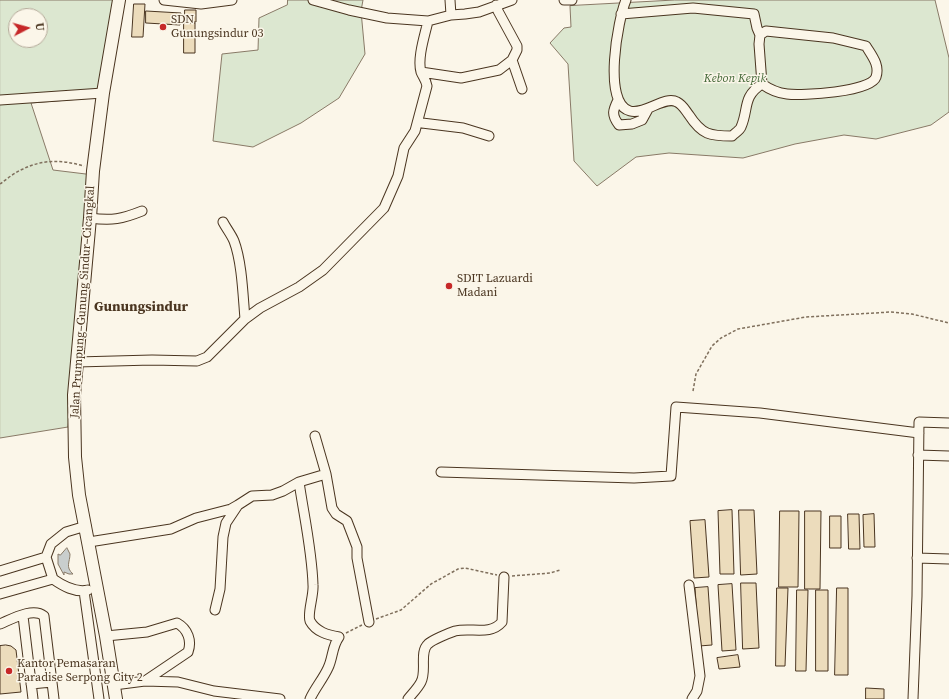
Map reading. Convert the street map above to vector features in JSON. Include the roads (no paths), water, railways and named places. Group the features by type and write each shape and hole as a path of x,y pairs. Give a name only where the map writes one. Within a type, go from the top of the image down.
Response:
{"main road":[{"name":"Jalan Prumpung–Gunung Sindur–Cicangkal","path":"116,699 89,542 79,495 75,457 74,395 90,218 92,171 103,93 120,0"}],"street":[{"path":"164,0 201,4 232,0"},
{"path":"313,0 349,10 387,18 428,21 451,15 479,12 512,0"},
{"path":"450,0 451,15"},
{"path":"564,0 572,0"},
{"path":"626,0 621,14 614,68 614,81 618,100 626,109 632,112 648,109 668,100 675,101 683,106 694,123 702,131 717,136 732,136 741,128 748,97 762,84"},
{"path":"421,72 461,78 499,70 512,60 517,50 517,46 496,5"},
{"path":"621,14 693,8 754,14 760,35 759,44 762,84 768,89 787,94 836,93 872,82 876,77 877,65 866,46 833,38 766,31 760,35"},
{"path":"77,362 152,360 197,361 207,357 245,319 260,308 299,287 323,270 384,208 398,176 404,148 415,131 427,86 421,72 420,59 428,21"},
{"path":"512,60 522,89"},
{"path":"0,100 103,93"},
{"path":"618,100 613,110 614,119 619,125 632,124 642,120 648,109"},
{"path":"418,121 422,123 463,128 489,136"},
{"path":"90,218 105,220 125,218 142,211"},
{"path":"222,222 234,240 236,247 241,276 245,319"},
{"path":"441,472 634,478 671,476 676,407 760,413 919,433"},
{"path":"913,699 919,422 949,423"},
{"path":"316,436 326,474 332,508 336,514 348,521 357,547 357,558 369,622"},
{"path":"918,455 949,456"},
{"path":"89,542 171,529 196,518 230,509 252,496 272,494 283,491 299,482 326,474"},
{"path":"299,482 312,567 313,590 309,618 317,630 339,637 336,641 328,669 310,699"},
{"path":"215,610 220,588 223,537 226,523 238,505"},
{"path":"86,526 66,532 51,544 46,557 53,579 65,587 84,591 97,588"},
{"path":"0,571 46,557"},
{"path":"917,558 949,559"},
{"path":"408,699 421,682 424,674 424,648 429,642 456,631 488,630 498,626 502,622 504,576"},
{"path":"0,594 53,579"},
{"path":"689,585 700,676 697,692 692,699"},
{"path":"84,591 99,699"},
{"path":"0,624 33,612 40,613 44,616 54,699"},
{"path":"23,616 33,699"},
{"path":"106,636 147,632 177,623 189,634 190,647 188,652 145,681"},
{"path":"114,685 145,681 178,682 214,691 280,699"},
{"path":"31,684 52,682"}],"place":[{"name":"SDN Gunungsindur 03","path":"163,27"},
{"name":"SDIT Lazuardi Madani","path":"449,286"},
{"name":"Kantor Pemasaran Paradise Serpong City 2","path":"9,671"}],"district":[{"name":"Gunungsindur","path":"141,307"}],"park label":[{"name":"Kebon Kepik","path":"735,79"}]}
